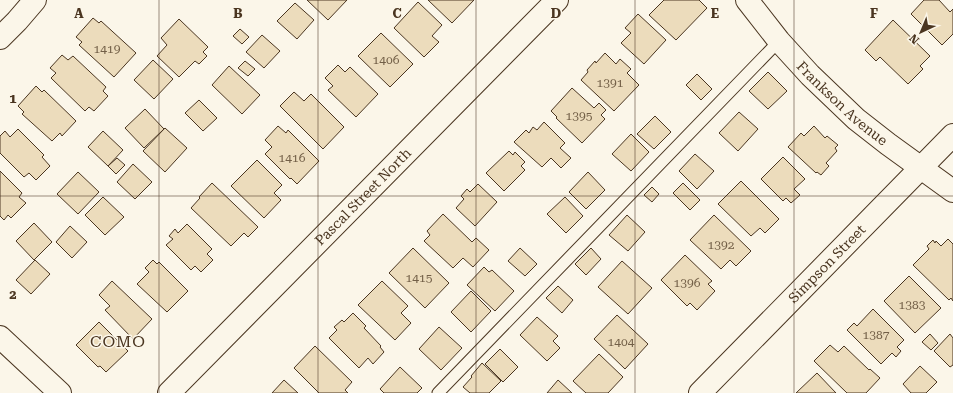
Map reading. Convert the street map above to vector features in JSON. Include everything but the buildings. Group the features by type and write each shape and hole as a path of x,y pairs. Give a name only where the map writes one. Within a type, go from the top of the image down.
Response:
{"street":[{"path":"0,38 35,0"},
{"name":"Pascal Street North","path":"169,393 557,0"},
{"name":"Frankson Avenue","path":"747,0 779,41 810,75 856,119 953,191"},
{"name":"Simpson Street","path":"700,393 953,135"},
{"path":"0,337 60,393"}],"lane":[{"path":"438,393 779,41"}],"district":[{"name":"COMO","path":"118,341"}]}
